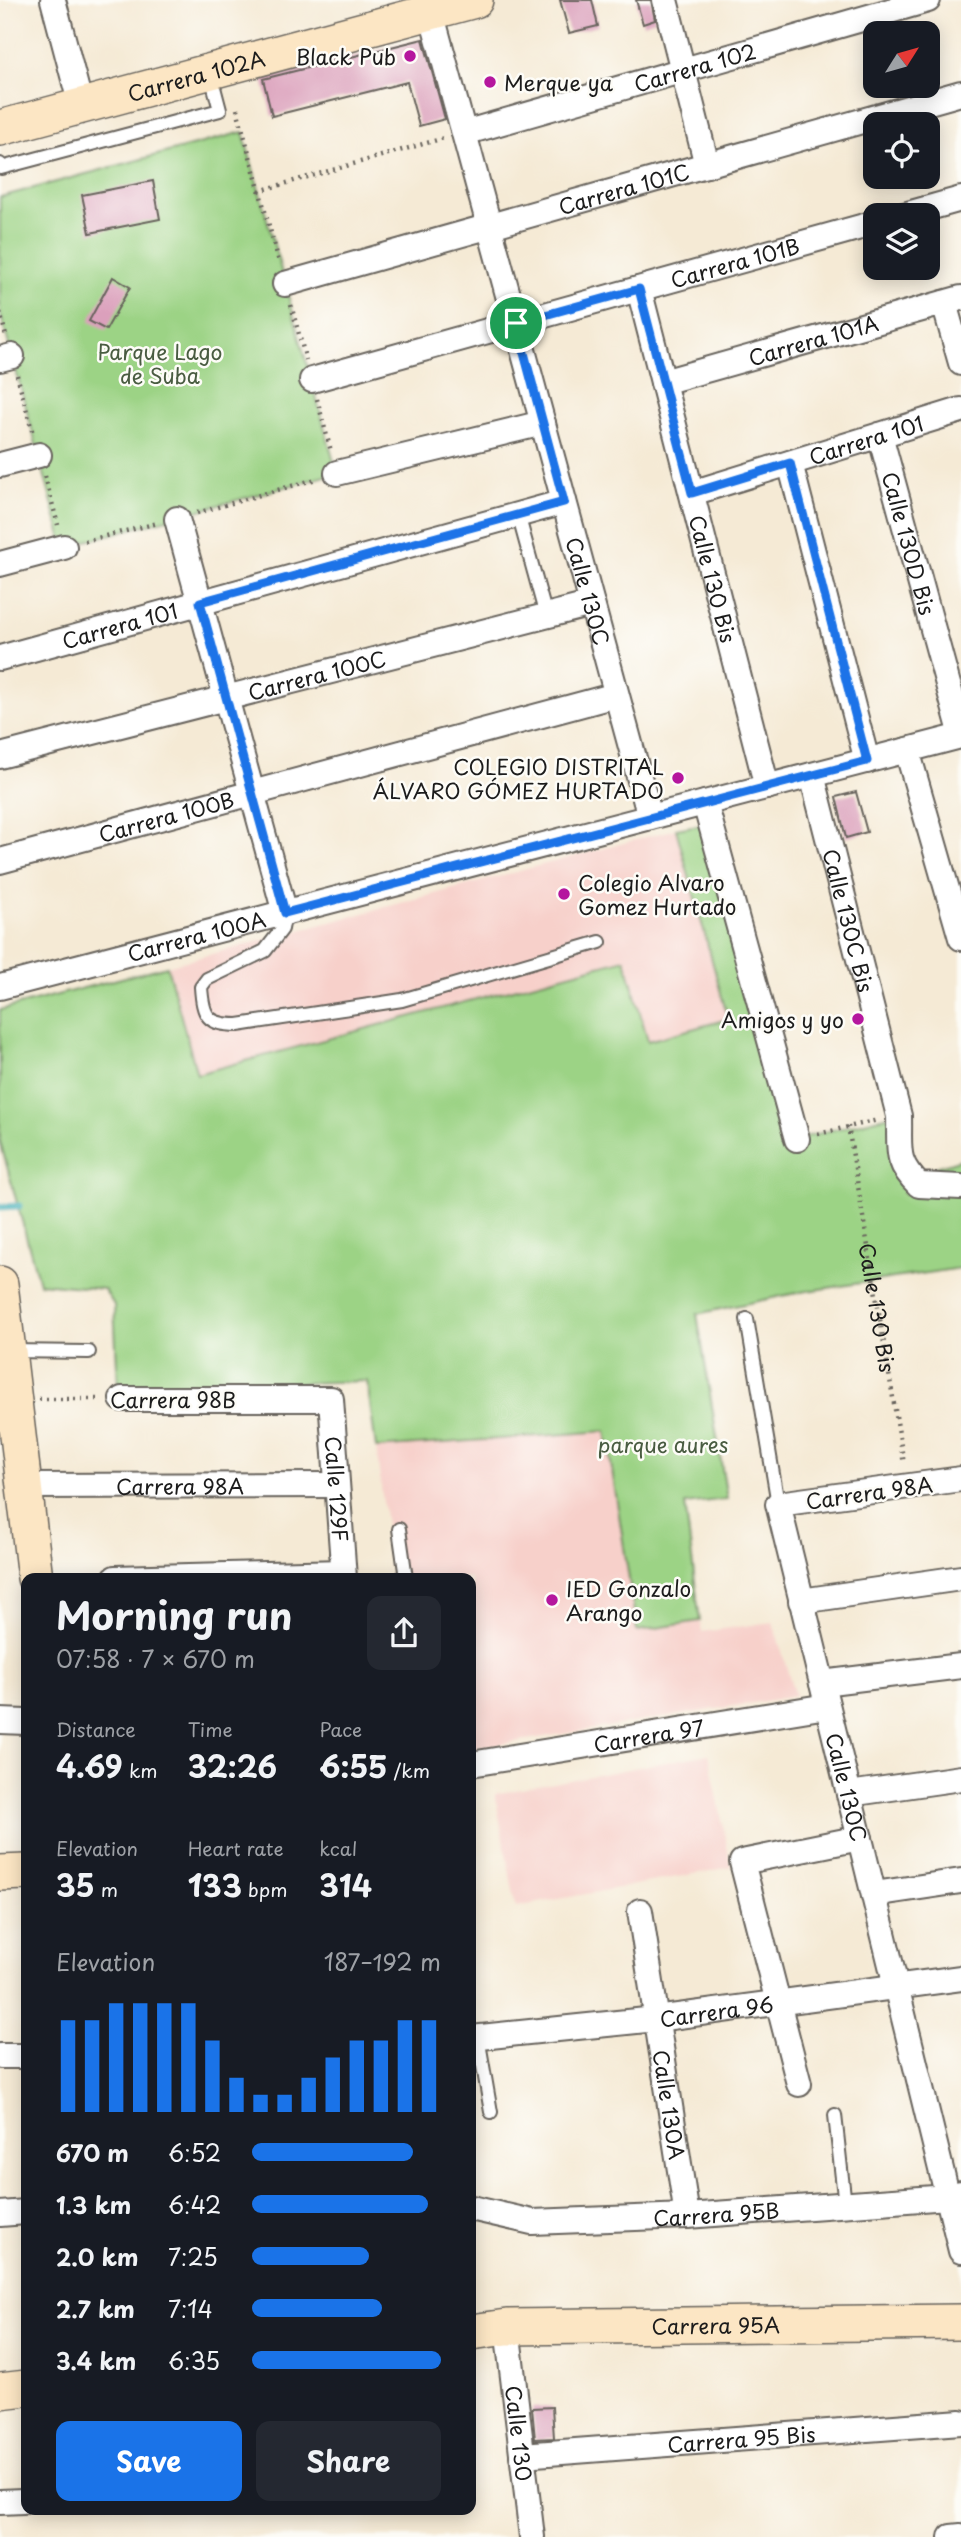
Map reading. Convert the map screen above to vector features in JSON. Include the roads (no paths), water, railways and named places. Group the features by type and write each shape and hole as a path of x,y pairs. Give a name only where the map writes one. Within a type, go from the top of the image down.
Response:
{"street":[{"path":"53,0 82,106"},
{"name":"Carrera 102A","path":"0,128 210,72 430,6 475,0"},
{"path":"665,0 708,165"},
{"name":"Carrera 102","path":"464,133 928,0"},
{"name":"Calle 130C","path":"430,6 650,817"},
{"name":"Carrera 101C","path":"285,284 961,93"},
{"path":"940,206 961,200"},
{"name":"Carrera 101B","path":"312,380 863,226"},
{"name":"Calle 130 Bis","path":"639,289 768,786"},
{"path":"952,300 961,363"},
{"name":"Carrera 101A","path":"663,382 952,300"},
{"name":"Carrera 101","path":"692,493 961,410"},
{"path":"337,473 543,423"},
{"name":"Calle 130D Bis","path":"880,435 961,734"},
{"path":"0,465 39,455"},
{"path":"790,463 867,761"},
{"name":"Carrera 101","path":"0,658 564,502"},
{"path":"177,519 285,913"},
{"path":"0,564 64,547"},
{"name":"Carrera 100C","path":"0,756 592,604"},
{"name":"Carrera 100B","path":"0,861 616,695"},
{"name":"Carrera 100A","path":"0,987 867,761 961,734"},
{"path":"907,750 961,938"},
{"name":"Calle 130C Bis","path":"812,775 899,1116 900,1160 905,1171 919,1185 961,1187"},
{"path":"705,803 797,1139"},
{"path":"1,1289 34,1573"},
{"name":"Carrera 98B","path":"122,1399 331,1399"},
{"name":"Calle 129F","path":"331,1399 344,1573"},
{"name":"Carrera 98A","path":"778,1504 961,1479"},
{"name":"Carrera 98A","path":"24,1486 337,1485"},
{"name":"Calle 130C","path":"778,1504 896,1986 954,2195 961,2250"},
{"path":"801,1601 961,1578"},
{"name":"Carrera 97","path":"476,1763 961,1666"},
{"path":"0,1721 21,1721"},
{"path":"849,1794 961,1778"},
{"path":"799,2084 742,1862 860,1838"},
{"path":"0,1872 21,1872"},
{"path":"874,1894 961,1881"},
{"name":"Calle 130A","path":"640,1911 687,2216"},
{"name":"Carrera 96","path":"476,2037 656,2018 961,1978"},
{"path":"0,2056 21,2056"},
{"name":"Carrera 95B","path":"476,2208 532,2222 687,2216 954,2195"},
{"path":"0,2214 21,2212"},
{"name":"Carrera 95A","path":"476,2331 507,2327 961,2322"},
{"name":"Calle 130","path":"507,2327 533,2537"},
{"path":"0,2392 21,2389"},
{"name":"Carrera 95 Bis","path":"522,2455 961,2421"},
{"path":"951,2537 961,2536"}],"lane":[{"path":"0,164 1,168 220,110 210,72"},
{"path":"518,514 546,616"},
{"path":"285,913 282,929 265,951 207,979 201,987 202,1007 219,1025 238,1025 402,1000 600,942"},
{"name":"Calle 130C","path":"747,1320 778,1504"},
{"path":"9,1351 89,1352"},
{"path":"400,1529 405,1573"},
{"path":"476,2042 491,2112"},
{"path":"835,2115 845,2205"}],"waterway":[{"path":"0,1207 19,1206"}],"place":[{"name":"Black Pub","path":"410,56"},
{"name":"Merque ya","path":"490,82"},
{"name":"COLEGIO DISTRITAL ÁLVARO GÓMEZ HURTADO","path":"678,778"},
{"name":"Colegio Alvaro Gomez Hurtado","path":"564,894"},
{"name":"Amigos y yo","path":"858,1019"},
{"name":"IED Gonzalo Arango","path":"552,1600"}],"park label":[{"name":"Parque Lago de Suba","path":"160,363"},
{"name":"parque aures","path":"663,1444"}]}
